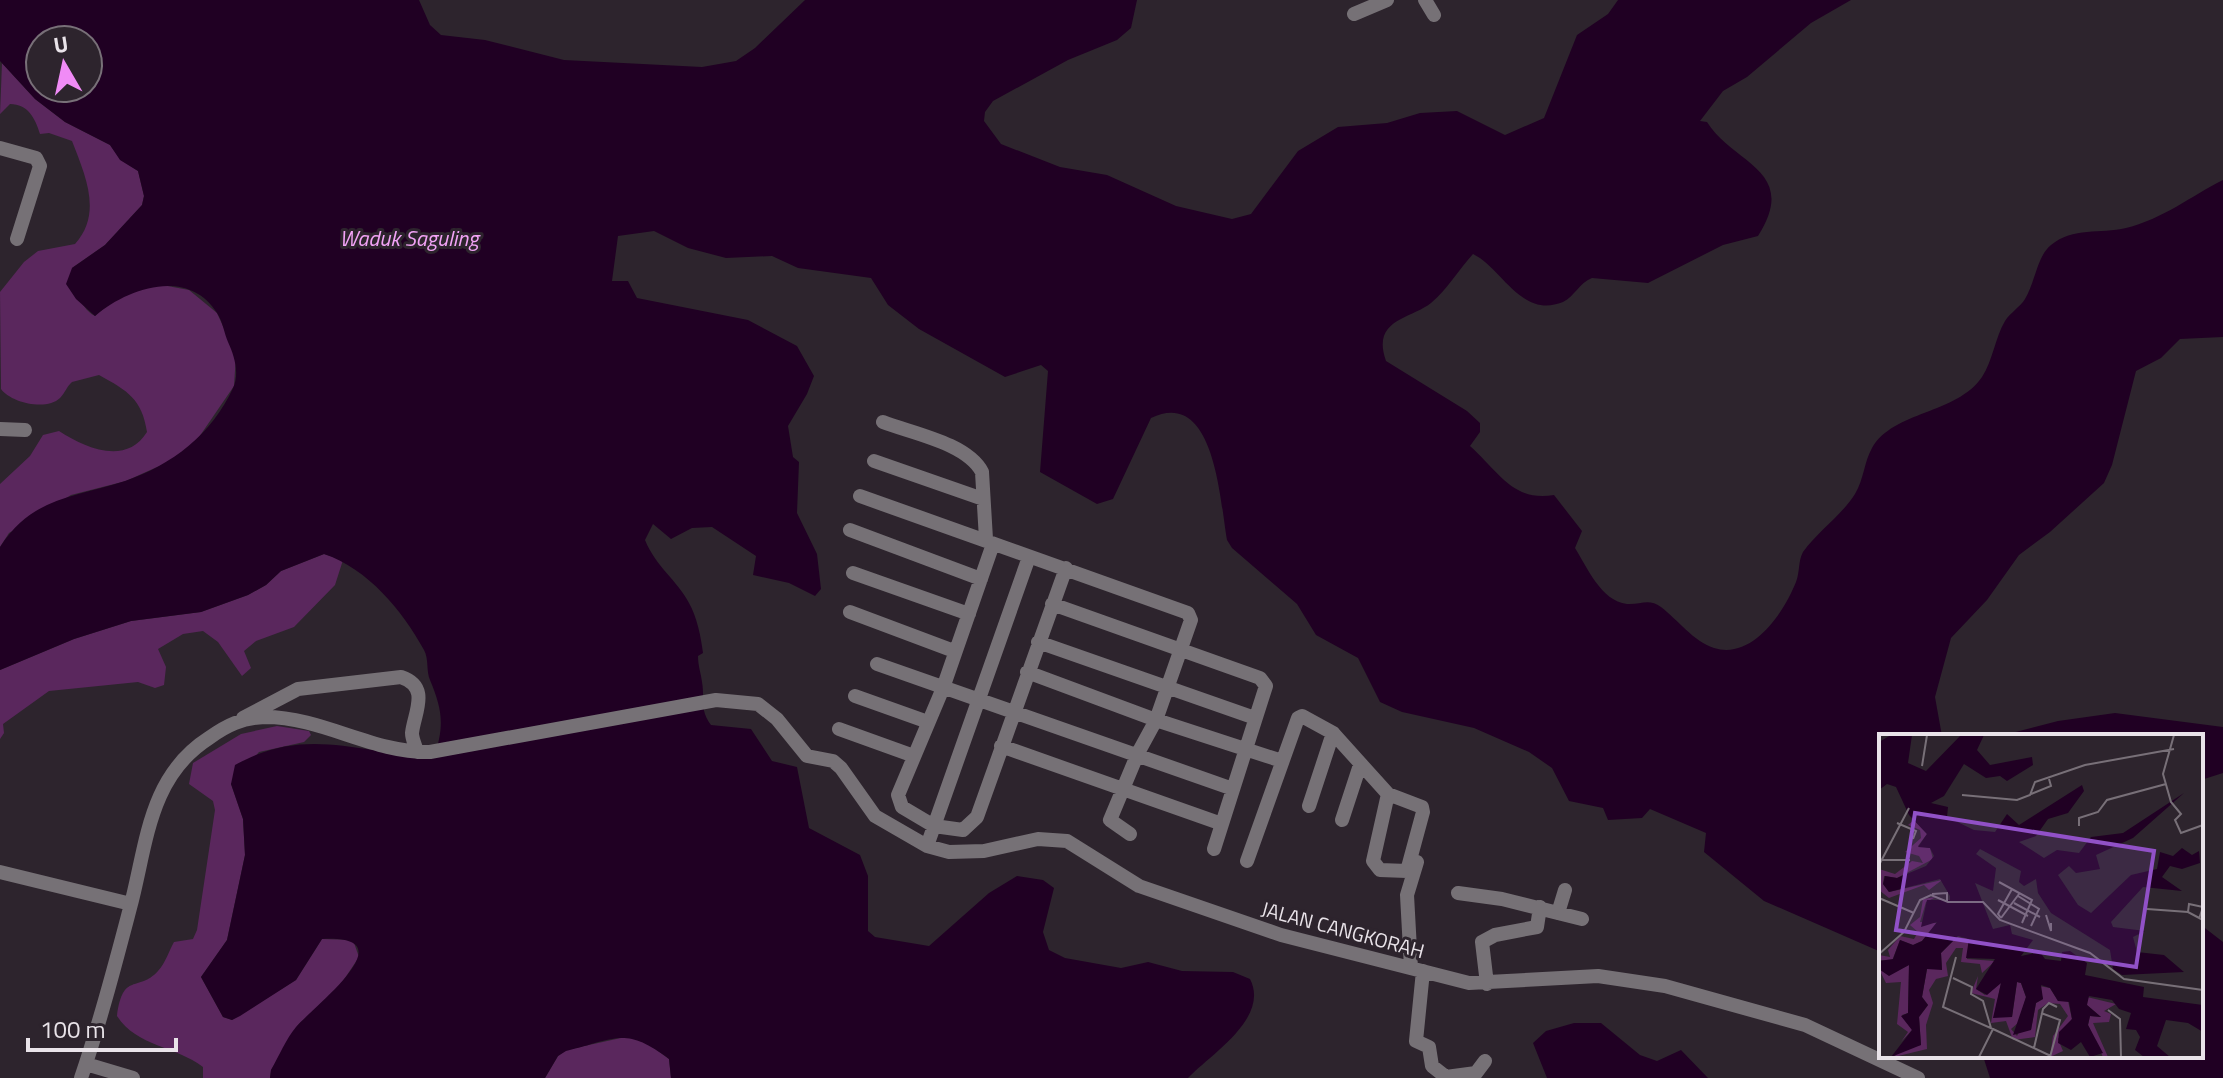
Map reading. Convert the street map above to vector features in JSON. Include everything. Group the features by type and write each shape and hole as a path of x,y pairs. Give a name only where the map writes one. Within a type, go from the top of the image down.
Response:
{"street":[{"path":"1354,14 1387,0"},
{"path":"1425,0 1434,15"},
{"path":"0,148 36,158 40,166 17,239"},
{"path":"883,422 956,450 978,464 982,472 989,542 981,579 943,688 898,795 902,807 934,826 963,830 977,817 1066,568"},
{"path":"0,429 25,430"},
{"path":"874,461 983,499"},
{"path":"860,496 1188,613 1191,620 1156,720 1138,753 1110,820 1130,834"},
{"path":"850,530 981,579"},
{"path":"927,846 1029,557"},
{"path":"853,573 969,614"},
{"path":"1052,604 1260,678 1266,686 1214,849"},
{"path":"850,612 954,651"},
{"path":"1038,642 1255,718"},
{"path":"877,664 1013,713 1138,753 1233,789"},
{"path":"1027,672 1156,720 1282,761"},
{"path":"133,1078 83,1071 131,904 143,842 169,775 190,750 298,689 401,677 418,691 421,700 412,730 423,752"},
{"path":"855,696 928,722"},
{"name":"JALAN CANGKORAH","path":"423,752 705,701 746,701 758,704 777,719 807,756 833,761 875,816 927,846 949,852 984,851 1038,839 1067,841 1110,870 1157,894 1266,931 1487,984 1598,976 1665,986 1786,1018 1918,1078"},
{"path":"1247,861 1298,718 1302,716 1333,733 1388,794 1422,807 1403,873 1380,870 1373,861 1388,794"},
{"path":"239,721 266,717 309,721 393,750 423,752"},
{"path":"839,729 914,756"},
{"path":"1309,806 1333,733"},
{"path":"1001,746 1222,824"},
{"path":"1342,820 1360,765"},
{"path":"1420,857 1407,895 1417,969 1416,1041 1429,1047 1432,1066 1450,1077 1476,1073 1485,1061"},
{"path":"0,872 131,904"},
{"path":"1558,913 1565,890"},
{"path":"1458,893 1540,907 1582,919"},
{"path":"1487,984 1482,942 1495,935 1537,927 1540,907"}],"shaded area":[{"path":"2,63 24,87 24,104 42,104 65,122 110,145 121,160 138,171 144,196 142,205 105,245 72,268 79,295 89,312 95,316 116,298 134,290 162,285 189,290 217,313 236,355 234,386 197,440 177,458 126,481 71,495 9,533 0,547 0,484 30,456 43,435 59,431 93,448 117,451 128,449 147,432 141,411 132,397 99,375 72,382 60,398 47,404 29,404 1,389 0,292 24,262 38,251 75,244 88,220 90,207 86,180 72,141 49,133 40,134 33,117 22,106 10,104 0,114"},
{"path":"324,554 343,560 335,585 294,627 256,641 244,651 251,668 242,676 218,642 203,631 183,634 158,649 166,667 164,685 155,688 138,682 49,691 3,724 4,733 0,739 0,670 74,639 131,621 201,612 248,595 266,585 281,571"},
{"path":"277,726 309,731 311,735 304,742 259,752 231,784 243,819 245,855 227,940 201,977 223,1017 232,1020 296,980 322,939 353,940 359,957 339,987 298,1025 271,1070 270,1078 203,1078 203,1067 135,1034 117,1016 127,988 151,977 165,961 174,942 193,939 197,930 215,810 213,801 189,784 193,763 241,734"},
{"path":"630,1036 647,1043 669,1059 671,1078 545,1078 558,1056 566,1050"}],"water":[{"name":"Waduk Saguling","path":"0,0 419,0 430,25 441,35 485,40 564,60 702,67 736,61 755,48 805,0 1137,0 1131,28 1117,40 1068,60 993,101 985,112 984,121 1001,144 1060,167 1107,175 1176,206 1232,219 1251,214 1298,151 1338,127 1387,123 1420,113 1457,111 1505,135 1544,118 1577,35 1608,14 1618,0 1851,0 1811,23 1747,77 1723,91 1700,121 1707,122 1767,182 1771,196 1769,214 1758,236 1723,245 1648,283 1592,278 1563,302 1548,305 1535,304 1524,298 1473,254 1437,298 1395,322 1384,336 1386,361 1467,411 1480,423 1480,432 1470,446 1499,475 1528,494 1554,495 1582,531 1575,548 1602,590 1618,602 1657,604 1699,640 1714,648 1728,650 1754,640 1784,607 1796,582 1803,552 1855,494 1869,453 1882,436 1895,426 1957,398 1982,377 2005,321 2025,299 2046,250 2059,239 2139,224 2223,180 2223,337 2180,339 2161,358 2136,371 2112,465 2104,483 2050,532 2019,555 1987,600 1951,638 1935,697 1942,734 1879,734 1879,951 1764,901 1704,852 1706,833 1650,809 1642,818 1608,820 1603,808 1569,801 1552,768 1529,752 1474,728 1402,712 1380,702 1358,658 1316,635 1297,604 1232,548 1227,540 1217,476 1210,453 1201,433 1189,418 1172,413 1151,418 1113,499 1097,504 1040,472 1048,371 1041,365 1005,377 919,329 888,305 871,278 798,268 772,256 726,258 688,248 654,231 618,236 612,281 628,281 637,298 748,320 797,346 814,376 788,426 793,457 799,462 797,513 817,554 821,589 815,596 789,583 753,575 756,556 712,527 692,528 671,539 653,524 645,540 694,614 703,653 698,660 707,719 711,725 751,729 772,761 797,767 809,828 860,855 868,876 868,931 875,937 929,946 989,893 1017,876 1043,880 1054,888 1043,932 1049,950 1065,958 1121,968 1148,962 1182,971 1233,972 1250,979 1254,993 1252,1008 1235,1034 1188,1078 671,1078 669,1059 641,1042 620,1038 566,1051 558,1056 545,1078 270,1078 271,1070 292,1032 349,973 357,959 358,948 347,940 322,939 296,980 240,1016 232,1020 223,1017 201,977 227,940 245,855 243,819 231,784 235,765 286,746 310,744 434,757 441,717 426,654 405,620 369,580 324,554 281,571 266,585 248,595 201,612 131,621 74,639 0,670 0,547 13,530 26,518 56,501 125,481 174,457 214,420 235,382 232,353 219,316 205,299 190,290 174,286 140,291 124,297 95,316 76,299 66,284 72,268 105,245 142,205 144,196 138,171 120,160 110,145 65,122 42,104 104,104 104,24 24,24 24,87 0,61"},
{"path":"2115,713 2223,727 2223,773 2203,779 2203,734 2008,734 2058,721"},
{"path":"2203,927 2223,942 2223,1078 1990,1078 1984,1058 2203,1058"},
{"path":"1574,1023 1601,1023 1640,1055 1657,1061 1681,1050 1708,1078 1547,1078 1533,1043 1546,1031"}]}
